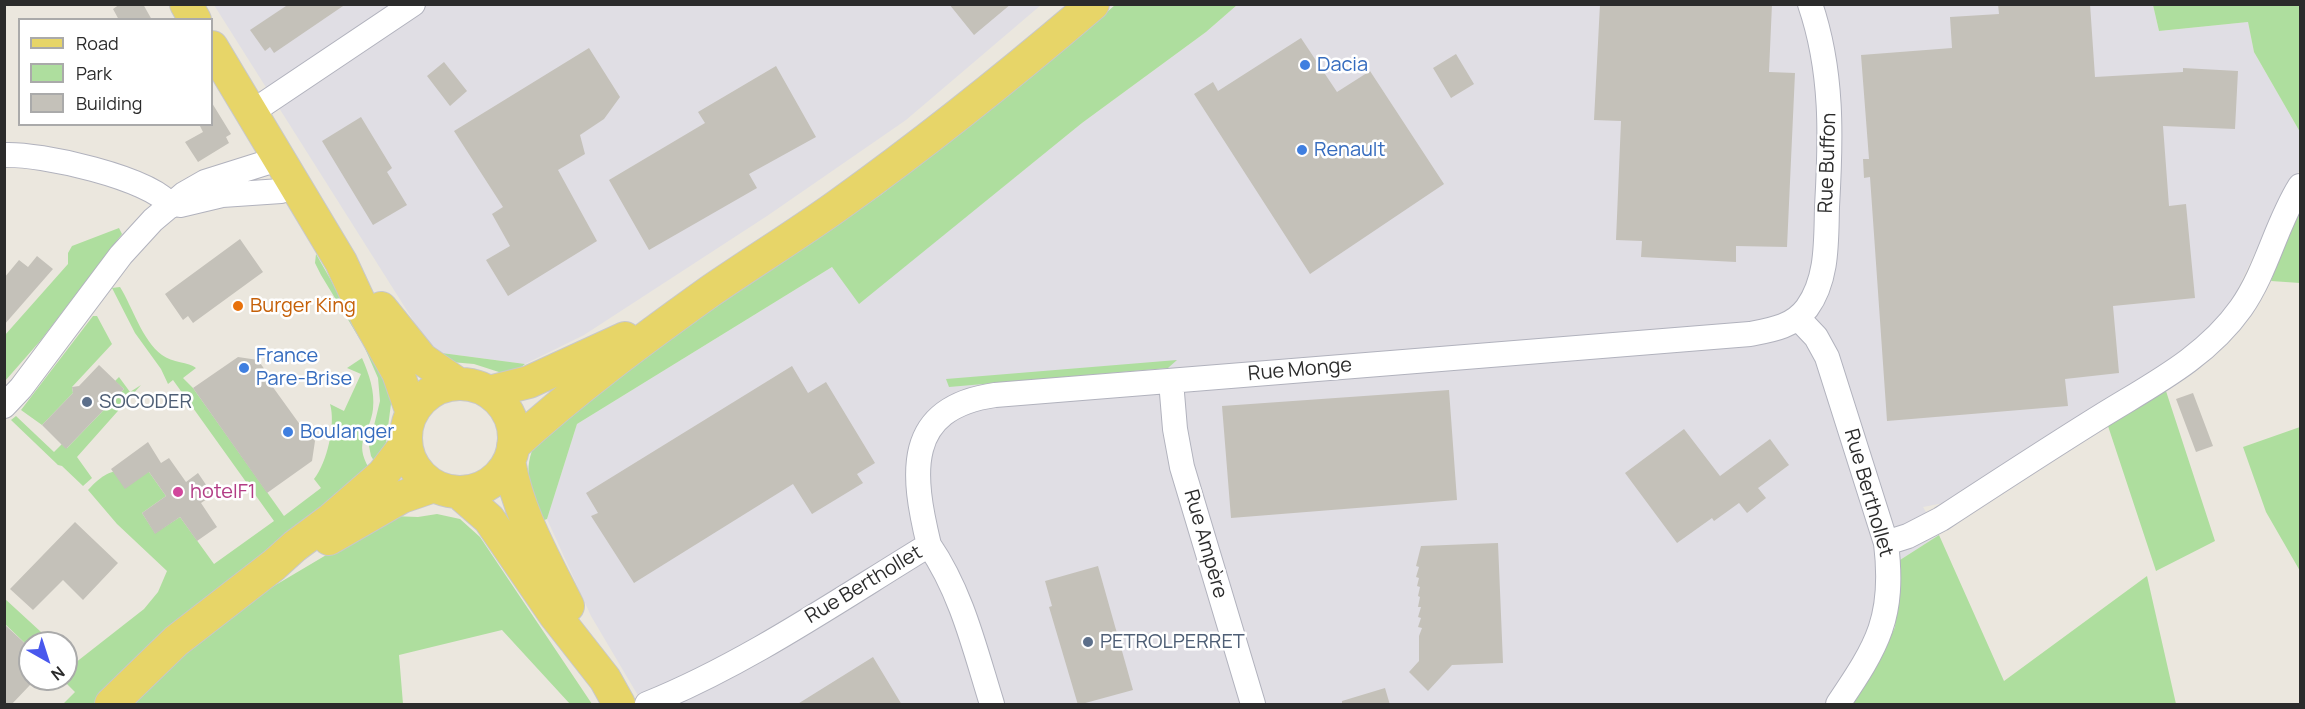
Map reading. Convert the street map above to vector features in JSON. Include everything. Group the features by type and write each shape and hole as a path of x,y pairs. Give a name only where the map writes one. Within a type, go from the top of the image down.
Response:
{"main road":[{"path":"186,4 194,18"},
{"path":"274,565 300,556 402,497 446,489 478,489 488,484 504,470 511,453 547,417 633,348 710,292 837,206 1013,72 1093,4"},
{"path":"213,49 341,262 398,374 412,413"},
{"path":"341,262 367,289 392,324 422,359 457,383"},
{"path":"489,392 529,382 602,350 710,292"},
{"path":"457,383 477,386 489,392 504,406 513,425 511,453 519,503 530,532 612,692 554,614 489,519 418,473 408,454 406,428 421,400 434,390 457,383"},
{"path":"111,705 191,629 330,520 383,474 406,444"}],"street":[{"path":"252,112 413,4"},
{"name":"Rue Buffon","path":"1798,318 1807,308 1821,281 1825,258 1830,150 1829,86 1822,45 1810,4"},
{"path":"4,154 27,156 112,174 151,189 166,198 171,206"},
{"path":"4,406 21,388 121,255 153,220 184,194 205,182 278,159"},
{"path":"171,206 187,205 241,192 281,191 295,186"},
{"path":"1886,543 1908,536 1941,519 2172,372 2215,340 2254,289 2278,229 2301,186"},
{"name":"Rue Monge","path":"929,545 921,507 917,474 918,460 926,434 934,423 950,409 969,400 995,395 1750,334 1777,328 1798,318"},
{"name":"Rue Berthollet","path":"1798,318 1816,337 1827,357 1886,543 1889,569 1886,616 1874,645 1838,705"},
{"name":"Rue Ampère","path":"1171,381 1174,429 1182,467 1253,705"},
{"name":"Rue Berthollet","path":"647,705 690,687 733,664 929,545 960,603 992,705"}],"shaded area":[{"path":"214,5 1041,5 906,120 767,216 584,335 525,364 434,352"},
{"path":"1237,5 2153,5 2159,31 2248,22 2254,52 2300,132 2300,170 2286,188 2231,303 2209,331 2186,349 1949,502 1923,507 1939,535 1900,560 1895,627 1877,664 1851,704 643,704 591,616 547,519 577,424 832,267 859,303 1082,123 1206,32"}],"green space":[{"path":"1115,5 1237,5 1206,32 1082,123 859,304 832,267 577,424 547,519 542,521 528,471 529,461 537,440 696,318 882,194 1080,36"},
{"path":"2153,5 2300,5 2300,132 2254,52 2248,22 2159,31"},
{"path":"2300,208 2300,283 2271,281 2297,209"},
{"path":"119,228 122,234 41,340 5,381 5,335 68,264 68,253 72,246"},
{"path":"316,254 352,317 392,396 385,450 376,464 369,446 380,401 378,378 364,346 315,263"},
{"path":"120,287 143,332 155,349 166,358 196,368 183,378 193,388 284,516 321,488 314,479 323,463 329,443 332,422 330,404 344,411 361,374 347,368 362,358 373,396 371,418 362,444 364,459 369,468 95,704 63,704 74,691 78,691 78,661 144,609 158,592 167,571 117,524 88,490 96,482 115,471 149,472 166,496 142,513 155,533 180,517 214,564 274,521 173,380 168,384 161,369 135,333 112,288"},
{"path":"93,316 97,316 112,344 72,387 73,393 42,425 21,410"},
{"path":"434,352 525,364 519,369 502,373 474,364 451,362"},
{"path":"1177,360 1168,368 949,387 946,379"},
{"path":"119,377 130,392 141,385 77,457 92,478 83,486 11,420 16,416 54,452 62,444 67,448 124,389 115,381"},
{"path":"2165,388 2215,541 2156,571 2108,426"},
{"path":"2300,427 2300,571 2266,512 2243,447"},
{"path":"437,514 460,519 480,537 592,704 570,704 502,630 399,655 403,704 128,704 224,619 252,599 392,516 418,517"},
{"path":"1939,535 2004,681 2147,576 2176,704 1851,704 1877,664 1895,627 1900,560"},
{"path":"4,598 40,631 18,631 18,636 5,624"}],"building":[{"path":"120,4 143,4 151,18 118,18 113,9"},
{"path":"289,4 346,4 274,53 270,47 265,51 250,30"},
{"path":"949,4 1011,4 974,35"},
{"path":"1600,4 1772,4 1769,72 1795,73 1787,247 1736,246 1736,262 1641,257 1642,241 1616,240 1621,121 1594,120"},
{"path":"1998,4 2090,4 2095,77 2183,72 2183,68 2238,71 2235,129 2163,126 2169,206 2186,204 2195,298 2113,306 2119,373 2065,379 2068,406 1887,421 1870,177 1864,178 1863,159 1869,159 1861,55 1952,48 1950,17 1999,14"},
{"name":"Renault","path":"1301,38 1337,92 1370,71 1444,184 1310,274 1194,94 1213,82 1218,91"},
{"path":"589,48 620,97 604,119 580,135 585,154 558,170 597,241 508,296 486,260 510,246 492,214 503,207 454,131"},
{"path":"1456,54 1474,84 1451,98 1433,68"},
{"path":"444,62 467,91 450,106 427,76"},
{"path":"776,66 816,137 749,174 757,188 649,250 609,180 705,123 698,112"},
{"path":"213,105 231,134 226,137 229,143 198,162 185,142 203,132 200,126 213,126"},
{"path":"361,117 392,168 387,172 407,205 373,225 322,141"},
{"path":"240,239 263,272 193,323 188,316 183,320 165,294"},
{"path":"37,256 53,269 4,325 4,278 19,260 28,267"},
{"path":"238,357 258,360 265,370 262,372 306,433 308,431 315,441 312,461 267,493 193,388"},
{"name":"SOCODER","path":"99,365 124,389 66,449 42,425 73,393 72,387 79,386"},
{"path":"792,366 808,393 826,382 875,463 857,474 863,483 812,514 793,484 634,583 591,516 598,513 586,493"},
{"path":"1449,390 1457,500 1231,518 1222,406"},
{"path":"2193,393 2213,446 2196,452 2176,399"},
{"path":"1684,429 1720,476 1770,439 1789,465 1758,488 1766,498 1747,513 1739,503 1714,521 1712,518 1677,543 1625,473"},
{"name":"hotelF1","path":"148,442 161,463 169,458 186,482 198,473 213,495 201,503 217,527 197,541 180,517 155,534 142,513 166,496 149,472 125,489 111,469"},
{"path":"75,522 118,563 83,600 63,580 33,610 10,589"},
{"path":"1498,543 1503,663 1452,665 1428,691 1409,672 1419,661 1419,636 1422,628 1418,627 1421,607 1418,607 1420,587 1417,586 1419,578 1416,577 1419,567 1416,566 1421,546"},
{"path":"1098,566 1133,690 1078,705 1049,607 1052,606 1045,581"},
{"path":"4,624 18,637 18,691 24,691 11,705 4,705"},
{"path":"873,657 902,705 796,705"},
{"path":"1385,688 1390,705 1342,705 1342,701"}],"place":[{"name":"Dacia","path":"1305,65"},
{"name":"Renault","path":"1302,150"},
{"name":"Burger King","path":"238,306"},
{"name":"France Pare-Brise","path":"244,368"},
{"name":"SOCODER","path":"87,402"},
{"name":"Boulanger","path":"288,432"},
{"name":"hotelF1","path":"178,492"},
{"name":"PETROLPERRET","path":"1088,642"}]}
